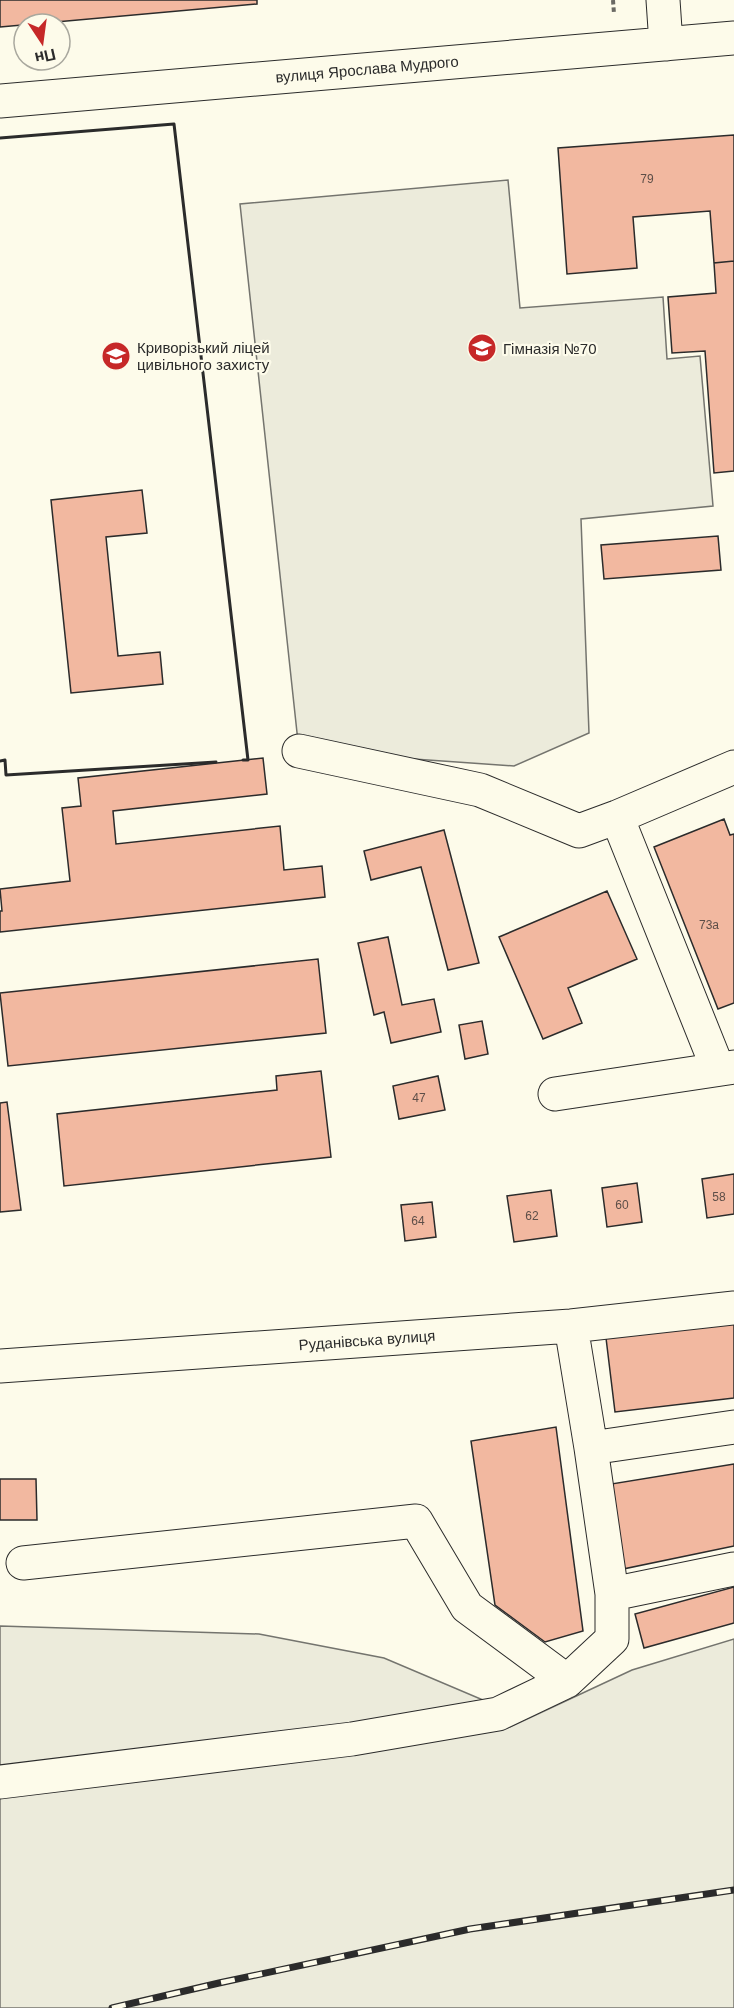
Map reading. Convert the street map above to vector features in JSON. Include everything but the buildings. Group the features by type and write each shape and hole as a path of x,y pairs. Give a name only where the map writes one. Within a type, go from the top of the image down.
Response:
{"street":[{"path":"663,0 666,44"},
{"name":"вулиця Ярослава Мудрого","path":"0,101 734,38"},
{"path":"299,751 480,790 579,831 734,767"},
{"path":"555,1094 726,1068 617,817"},
{"name":"Руданівська вулиця","path":"0,1366 571,1326 734,1308"},
{"path":"0,1782 352,1739 498,1714 567,1681 612,1639 612,1594 571,1326"},
{"path":"591,1448 734,1427"},
{"path":"23,1563 416,1521 466,1607 567,1681"},
{"path":"612,1594 734,1569"}],"shaded area":[{"path":"508,180 520,308 663,297 667,359 700,356 713,506 581,519 589,733 514,766 299,751 240,204"},
{"path":"0,1626 259,1634 384,1658 483,1700 348,1726 0,1768"},
{"path":"734,1639 734,2008 0,2008 0,1798 510,1727 632,1670"}],"railway":[{"path":"112,2008 470,1929 734,1890"}],"wall":[{"path":"0,138 174,124 248,760 243,760"},
{"path":"0,761 5,760 6,775 216,762"}],"place":[{"name":"Гімназія №70","path":"482,348"},
{"name":"Криворізький ліцей цивільного захисту","path":"116,356"}]}
